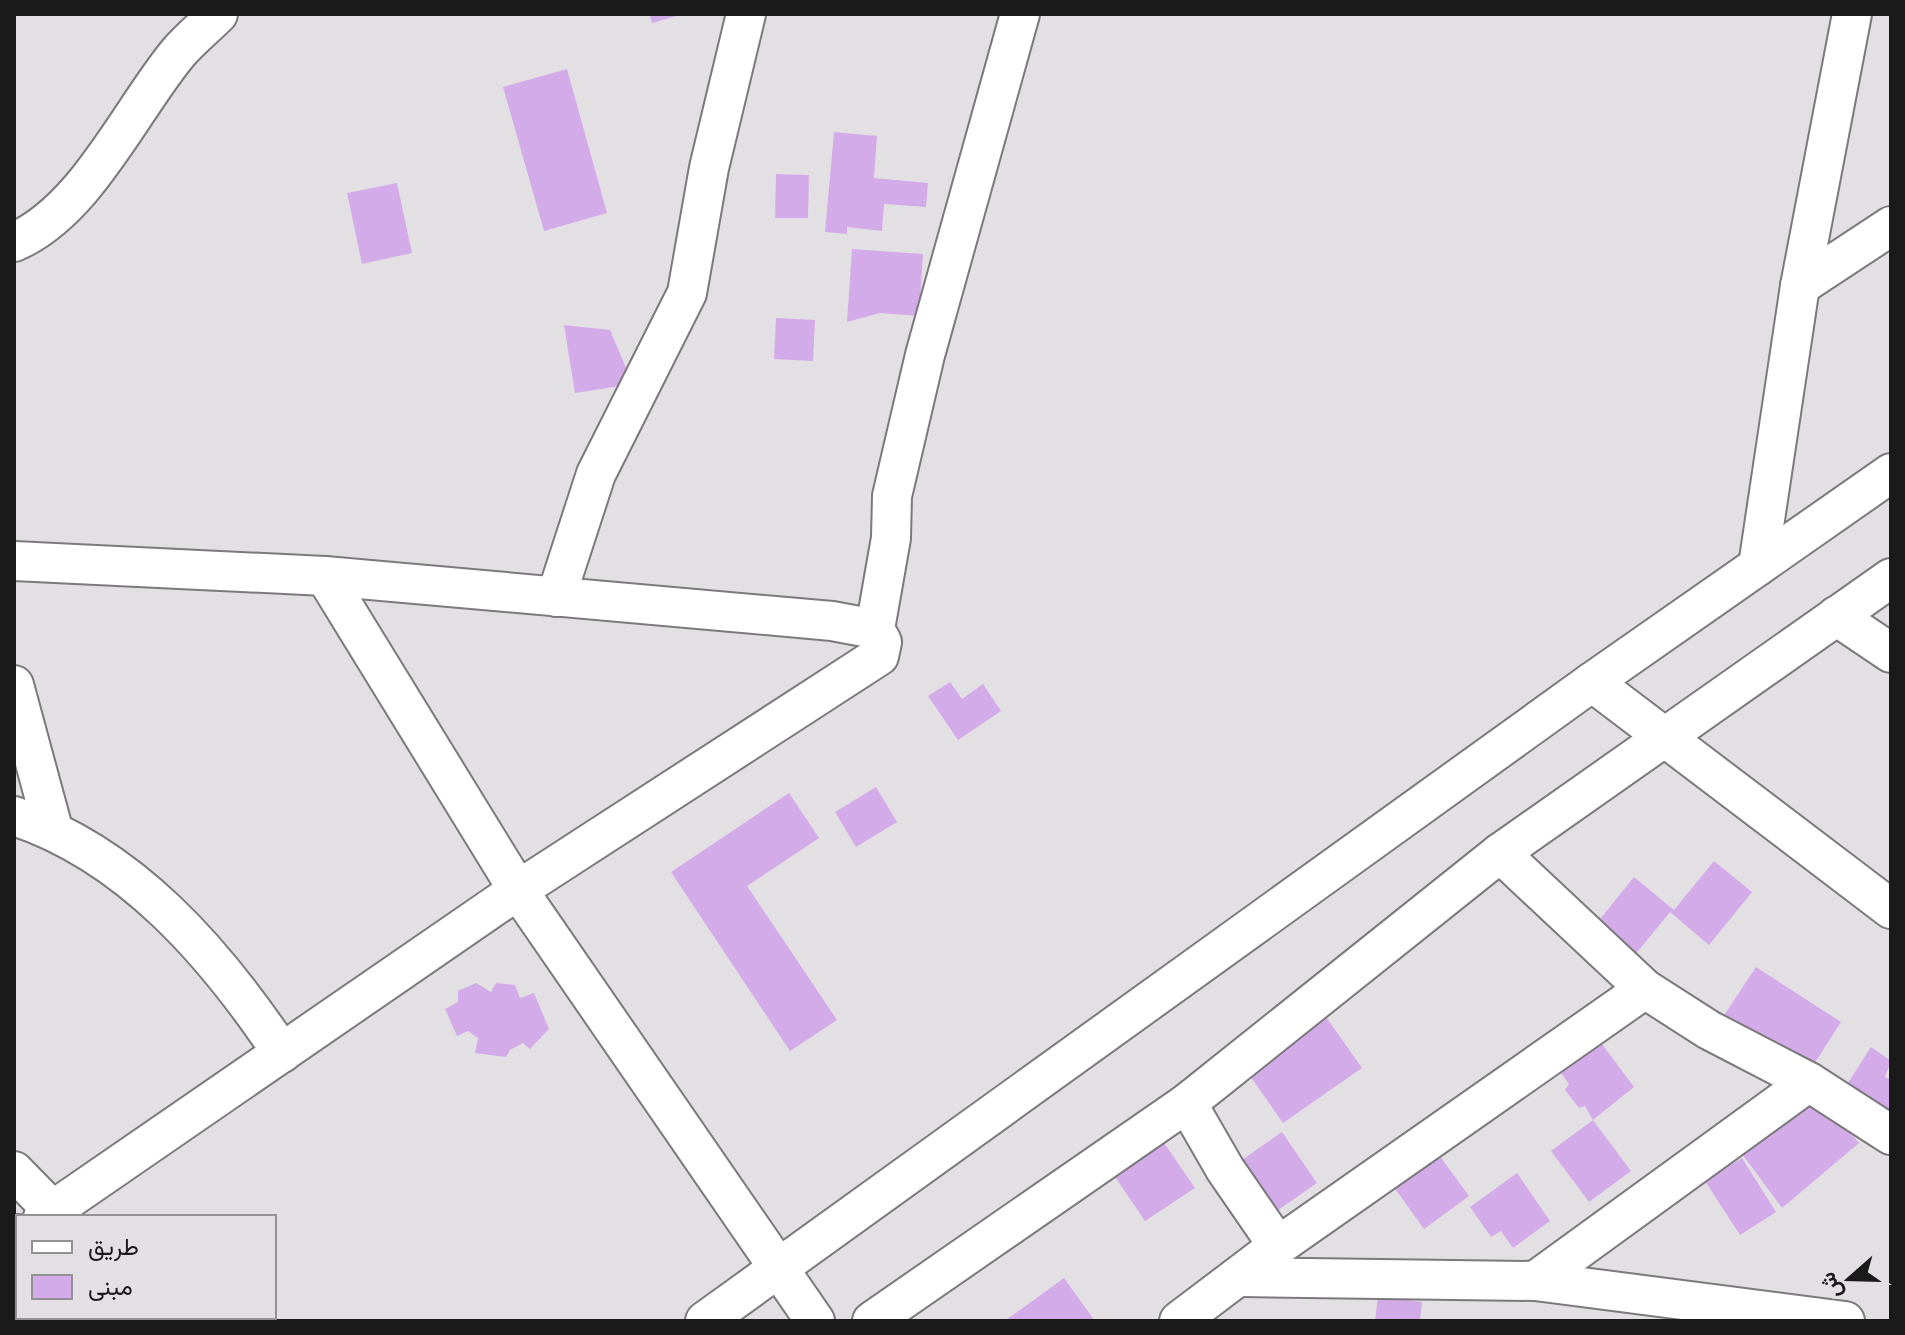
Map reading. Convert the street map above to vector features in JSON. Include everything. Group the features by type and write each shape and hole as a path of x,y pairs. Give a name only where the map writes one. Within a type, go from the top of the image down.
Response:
{"street":[{"path":"14,242 60,210 106,155 179,52 218,14"},
{"path":"556,597 596,474 687,293 709,168 746,14"},
{"path":"14,1171 52,1215 518,890 879,656 882,642 875,629 891,538 892,496 925,355 1020,14"},
{"path":"1758,566 1800,286 1852,14"},
{"path":"1800,286 1891,226"},
{"path":"705,1321 1592,682 1891,473"},
{"path":"14,561 325,576 832,621 875,629"},
{"path":"325,576 518,890 815,1321"},
{"path":"872,1321 1187,1103 1500,853 1891,578"},
{"path":"1836,616 1891,653"},
{"path":"1592,682 1891,909"},
{"path":"14,685 53,829"},
{"path":"14,816 53,829 137,886 205,948 245,998 282,1053"},
{"path":"1500,853 1645,989 1709,1030 1809,1082 1891,1135"},
{"path":"1179,1321 1242,1277 1278,1246 1645,989"},
{"path":"1535,1281 1809,1082"},
{"path":"1187,1103 1225,1169 1278,1246"},
{"path":"1242,1277 1535,1281 1845,1321"}],"building":[{"path":"649,14 680,14 680,15 652,23"},
{"path":"567,69 607,213 544,231 503,87"},
{"path":"834,132 877,136 874,178 928,183 926,207 884,204 882,231 847,227 847,234 825,232"},
{"path":"776,174 809,175 808,218 775,218"},
{"path":"397,183 412,253 362,264 347,193"},
{"path":"852,249 923,254 919,316 880,313 847,322"},
{"path":"776,318 815,320 813,361 774,359"},
{"path":"564,325 610,330 633,384 575,393"},
{"path":"950,682 962,699 983,684 1001,711 958,740 928,696"},
{"path":"876,787 897,822 856,847 835,812"},
{"path":"789,793 819,838 747,886 837,1020 790,1051 671,872"},
{"path":"1714,861 1752,892 1709,945 1670,912 1634,956 1596,924 1634,877 1674,910"},
{"path":"1756,967 1841,1022 1807,1075 1721,1020"},
{"path":"476,983 491,992 496,983 515,985 520,998 534,993 549,1029 530,1049 523,1043 510,1050 506,1057 475,1053 478,1038 468,1031 457,1036 445,1009 458,1002 458,991"},
{"path":"1324,1014 1362,1068 1283,1123 1246,1070"},
{"path":"1596,1036 1634,1087 1593,1120 1585,1106 1579,1108 1565,1090 1569,1084 1556,1066"},
{"path":"1871,1047 1891,1061 1885,1077 1891,1080 1891,1120 1837,1100"},
{"path":"1813,1088 1859,1143 1782,1208 1742,1154"},
{"path":"1593,1120 1631,1171 1589,1202 1551,1151"},
{"path":"1282,1132 1317,1183 1274,1213 1239,1162"},
{"path":"1160,1137 1195,1188 1145,1221 1111,1171"},
{"path":"1436,1151 1469,1196 1424,1229 1391,1183"},
{"path":"1742,1158 1776,1212 1740,1235 1705,1181"},
{"path":"1517,1173 1550,1221 1513,1248 1501,1231 1491,1237 1470,1207"},
{"path":"1064,1278 1095,1321 1004,1321 1020,1310"},
{"path":"1378,1296 1422,1302 1420,1321 1375,1321"}]}
